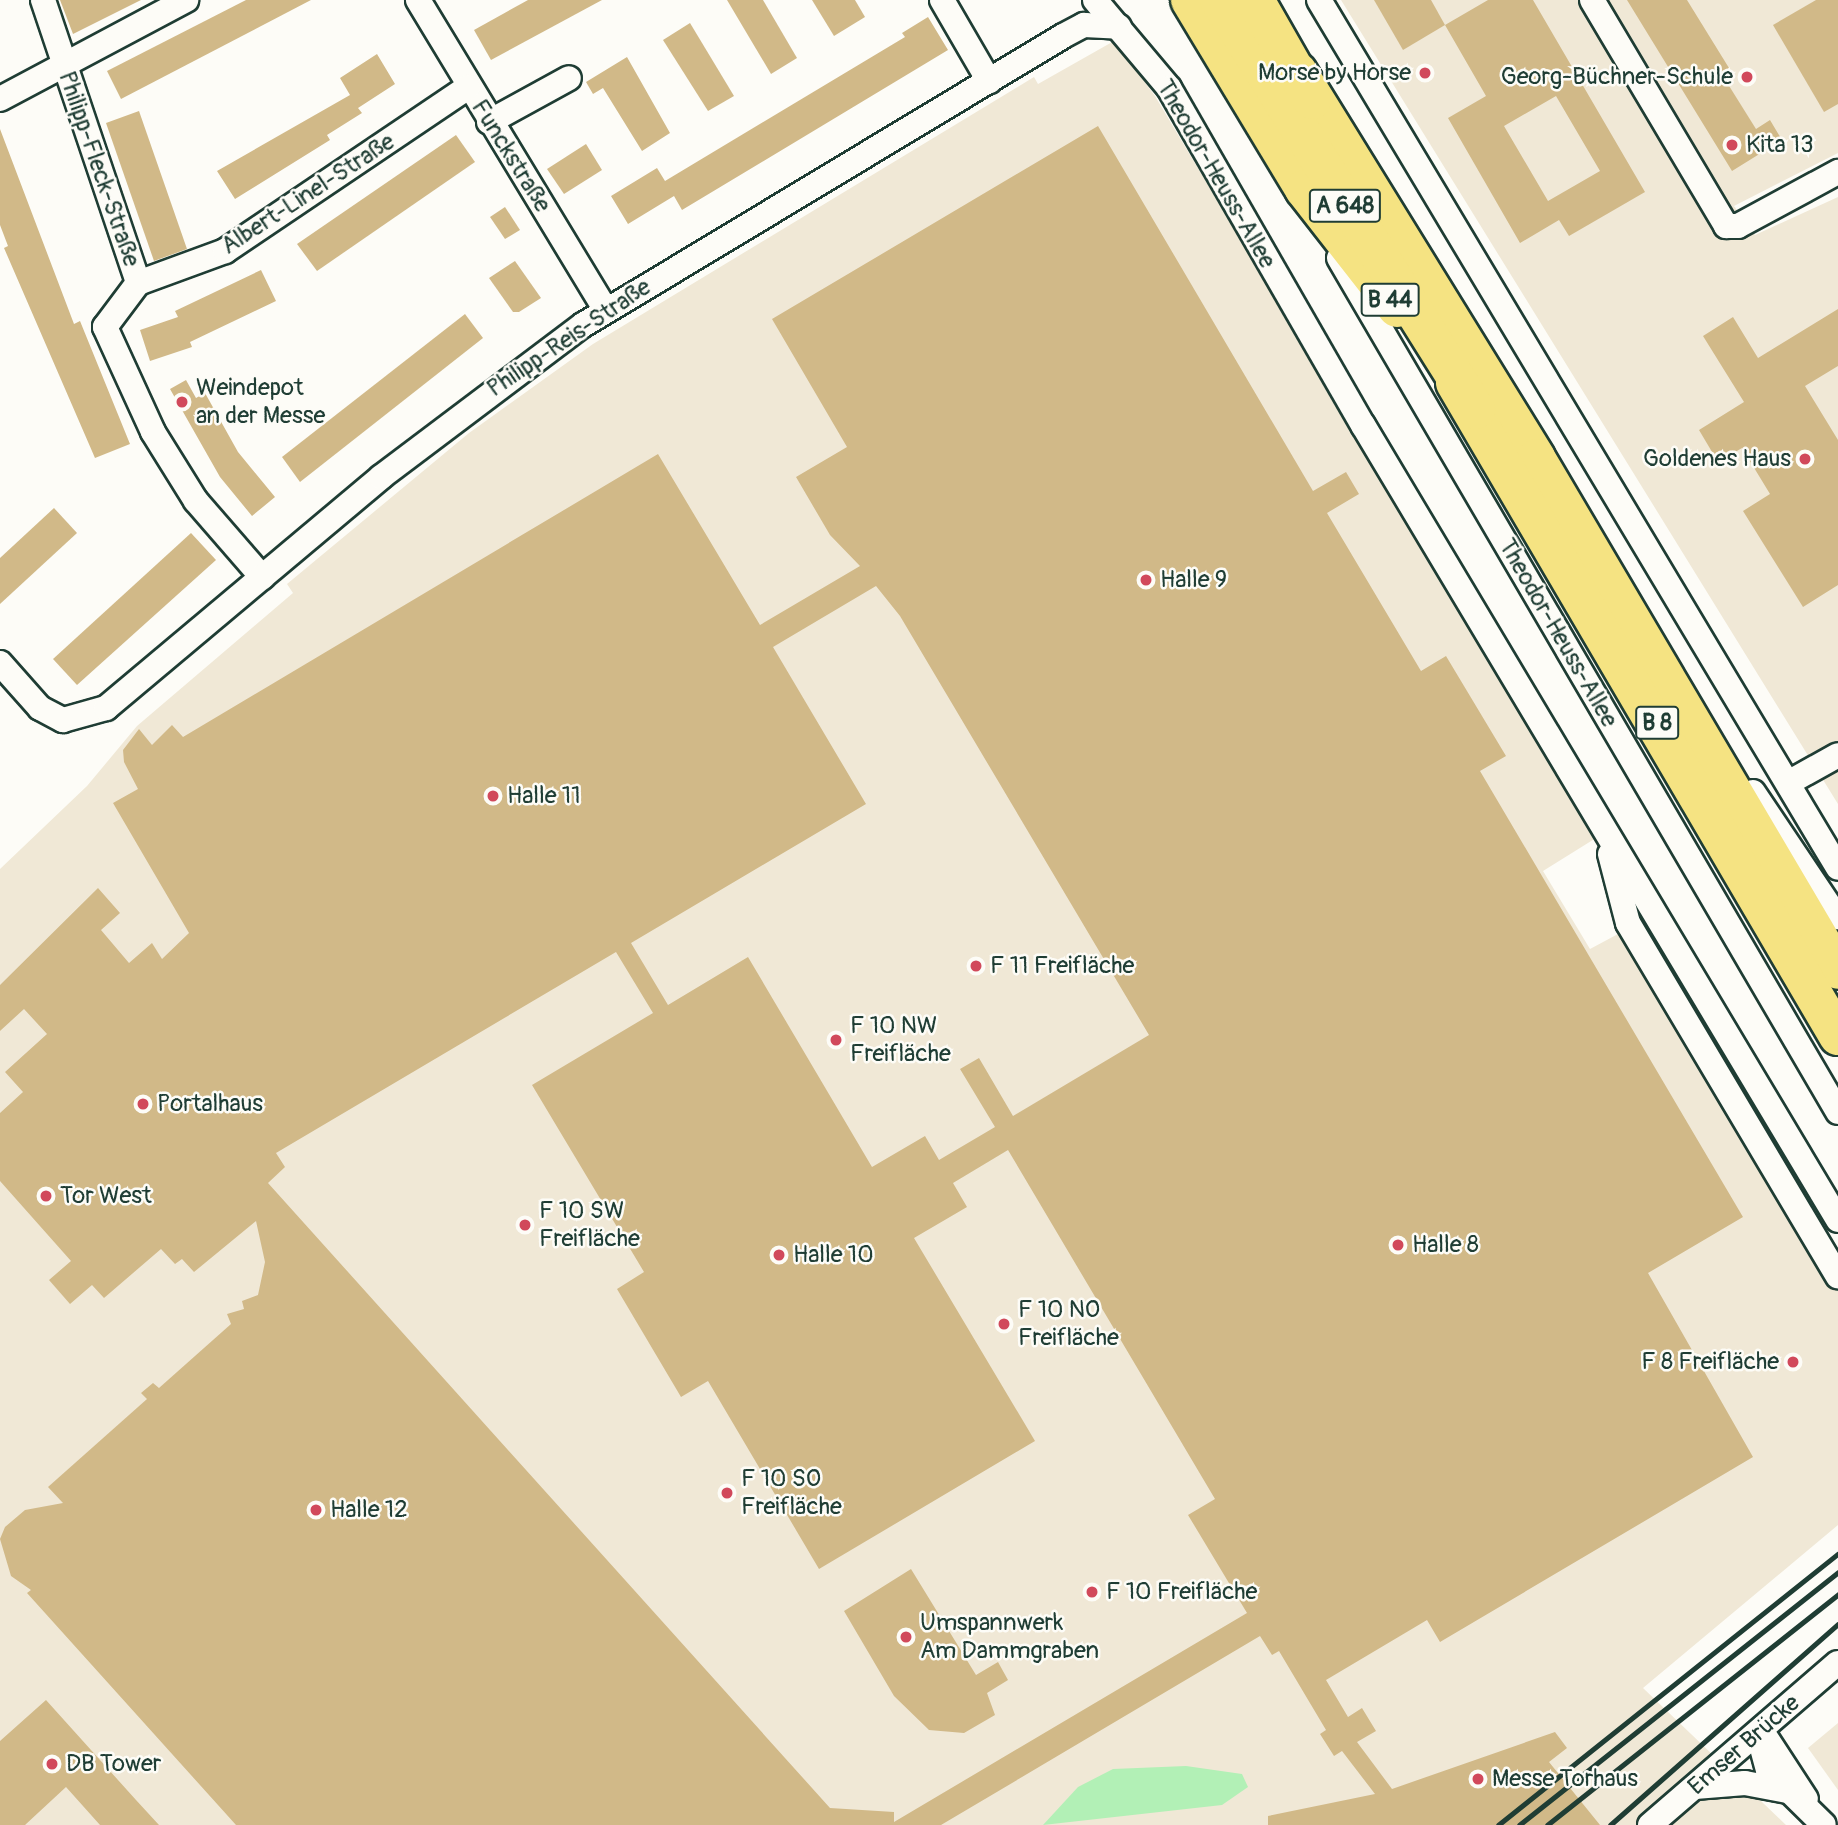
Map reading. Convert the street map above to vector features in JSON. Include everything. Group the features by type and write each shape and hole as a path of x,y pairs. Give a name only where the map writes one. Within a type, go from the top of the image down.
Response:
{"main road":[{"name":"Theodor-Heuss-Allee","path":"1190,0 1304,189 1476,410"},
{"name":"Theodor-Heuss-Allee","path":"1219,0 1476,410 1838,1037"},
{"path":"1255,0 1312,100"},
{"path":"1262,0 1312,100"},
{"name":"B 8","path":"1312,100 1595,558 1838,970"}],"street":[{"name":"Philipp-Fleck-Straße","path":"43,0 138,283 104,327 153,432 196,501 262,576"},
{"path":"0,99 186,0"},
{"path":"942,0 989,81"},
{"name":"Theodor-Heuss-Allee","path":"1095,0 1169,88 1209,161 1602,827 1838,1220"},
{"path":"1319,0 1838,869"},
{"path":"1592,0 1726,226 1738,226 1838,172"},
{"name":"Funckstraße","path":"427,3 468,87 607,310"},
{"name":"Philipp-Reis-Straße","path":"0,663 40,708 63,720 106,708 432,436 607,310 1084,25 1119,27"},
{"path":"489,122 569,78"},
{"name":"Albert-Linel-Straße","path":"138,283 225,251 468,87"},
{"name":"Theodor-Heuss-Allee","path":"1304,189 1838,1112"},
{"path":"1595,558 1838,917"},
{"path":"1662,574 1838,917"},
{"path":"1788,783 1838,755"},
{"name":"Theodor-Heuss-Allee","path":"1602,827 1628,923 1838,1276"},
{"name":"Emser Brücke","path":"1650,1825 1838,1663"},
{"path":"1760,1731 1768,1770 1819,1820"},
{"path":"1760,1731 1819,1820"},
{"path":"1695,1787 1745,1783 1787,1791"}],"shaded area":[{"path":"1341,0 1838,0 1838,153 1734,206 1755,235 1838,197 1838,804"},
{"path":"1114,41 1155,96 1596,838 1543,871 1590,949 1646,919 1838,1251 1838,1525 1643,1688 1786,1825 0,1825 0,869 87,786 137,726 293,593 287,584 469,433 593,344 1034,77 1038,84"},
{"path":"1838,1723 1838,1790 1808,1748"}],"green space":[{"path":"1186,1766 1242,1774 1248,1787 1222,1805 1043,1825 1078,1787 1113,1769"}],"building":[{"path":"60,0 141,0 73,34"},
{"path":"246,0 311,0 121,99 107,71"},
{"path":"528,0 602,0 491,60 474,30"},
{"path":"727,0 763,0 797,58 771,74"},
{"path":"812,0 855,0 865,17 834,36"},
{"path":"1374,0 1431,0 1445,25 1403,50"},
{"path":"1488,0 1533,0 1645,192 1569,236 1559,220 1520,243 1448,118 1486,96 1445,25","holes":["1556,96 1600,171 1548,201 1504,126"]},
{"path":"1627,0 1687,0 1729,68 1721,73 1756,129 1770,120 1782,140 1732,171"},
{"path":"1816,0 1838,0 1838,104 1824,112 1773,25"},
{"path":"928,17 948,50 682,210 674,196 628,224 611,196 657,168 665,181 905,37 902,33"},
{"path":"690,23 734,96 708,111 663,40"},
{"path":"377,54 395,84 358,108 362,113 327,135 330,140 235,199 217,171 350,95 340,78"},
{"path":"627,57 670,133 642,151 603,88 593,94 586,82"},
{"path":"139,111 187,249 154,261 106,123"},
{"path":"1098,126 1313,491 1346,472 1359,494 1327,513 1421,671 1446,656 1506,756 1480,771 1743,1217 1648,1273 1753,1457 1440,1642 1427,1620 1326,1680 1348,1717 1362,1708 1376,1731 1357,1742 1392,1789 1555,1732 1567,1748 1549,1762 1600,1825 1268,1825 1268,1816 1375,1794 1342,1751 1334,1756 1320,1734 1326,1730 1279,1651 1272,1655 1260,1636 941,1825 236,1825 27,1593 31,1590 11,1576 0,1539 5,1527 25,1510 63,1503 48,1487 147,1399 141,1393 153,1383 159,1388 231,1324 227,1314 244,1309 242,1301 258,1295 265,1262 256,1221 194,1272 182,1259 175,1264 161,1249 104,1298 92,1285 70,1304 49,1280 71,1261 0,1181 0,1113 23,1092 5,1072 47,1034 24,1009 0,1031 0,985 98,888 120,913 101,930 129,963 152,943 162,959 189,933 113,803 138,789 124,762 123,750 139,729 152,745 172,725 183,737 658,454 760,625 860,566 830,535 796,477 847,447 772,319","holes":["876,586 900,616 1149,1035 1013,1116 979,1058 960,1069 995,1127 939,1160 925,1136 872,1167 748,957 668,1005 631,943 866,804 773,647","616,952 653,1013 532,1085 644,1272 617,1289 681,1397 708,1381 819,1569 1035,1441 914,1238 967,1207 953,1183 1008,1150 1215,1499 1188,1515 1247,1613 894,1822 894,1812 830,1808 268,1183 285,1167 276,1153"]},
{"path":"0,129 74,324 80,321 130,444 95,458 4,248 8,246 0,225"},
{"path":"456,135 475,162 317,271 297,244"},
{"path":"586,144 602,170 564,194 547,169"},
{"path":"505,207 520,230 505,239 490,217"},
{"path":"515,261 541,298 519,312 513,312 489,278"},
{"path":"261,270 276,301 190,342 192,347 150,361 140,330 178,317 175,311"},
{"name":"Goldenes Haus","path":"1838,309 1838,366 1805,386 1838,440 1838,585 1803,607 1743,511 1770,494 1742,448 1718,462 1699,430 1744,402 1703,336 1733,317 1758,358"},
{"path":"465,314 483,338 300,482 282,457"},
{"path":"186,380 196,398 205,393 238,452 275,497 252,516 220,477 170,389"},
{"path":"54,508 77,533 0,604 0,558"},
{"path":"191,533 216,560 77,685 53,659"},
{"name":"Umspannwerk Am Dammgraben","path":"911,1569 976,1675 998,1662 1008,1680 987,1693 995,1715 964,1733 929,1730 894,1696 844,1611"},
{"name":"DB Tower","path":"46,1700 159,1825 100,1825 66,1787 25,1825 0,1825 0,1741"}],"railway":[{"path":"1498,1825 1838,1554"},
{"path":"1519,1825 1838,1572"},
{"path":"1547,1825 1838,1594"},
{"path":"1610,1825 1838,1624"}],"place":[{"name":"Morse by Horse","path":"1425,73"},
{"name":"Georg-Büchner-Schule","path":"1747,77"},
{"name":"Kita 13","path":"1732,145"},
{"name":"Weindepot an der Messe","path":"182,402"},
{"name":"Goldenes Haus","path":"1805,459"},
{"name":"Halle 9","path":"1146,580"},
{"name":"Halle 11","path":"493,796"},
{"name":"F 11 Freifläche","path":"976,966"},
{"name":"F 10 NW Freifläche","path":"836,1040"},
{"name":"Portalhaus","path":"143,1104"},
{"name":"Tor West","path":"46,1196"},
{"name":"F 10 SW Freifläche","path":"525,1225"},
{"name":"Halle 8","path":"1398,1245"},
{"name":"Halle 10","path":"779,1255"},
{"name":"F 10 NO Freifläche","path":"1004,1324"},
{"name":"F 8 Freifläche","path":"1793,1362"},
{"name":"F 10 SO Freifläche","path":"727,1493"},
{"name":"Halle 12","path":"316,1510"},
{"name":"F 10 Freifläche","path":"1092,1592"},
{"name":"Umspannwerk Am Dammgraben","path":"906,1637"},
{"name":"DB Tower","path":"52,1764"},
{"name":"Messe Torhaus","path":"1478,1779"}]}
